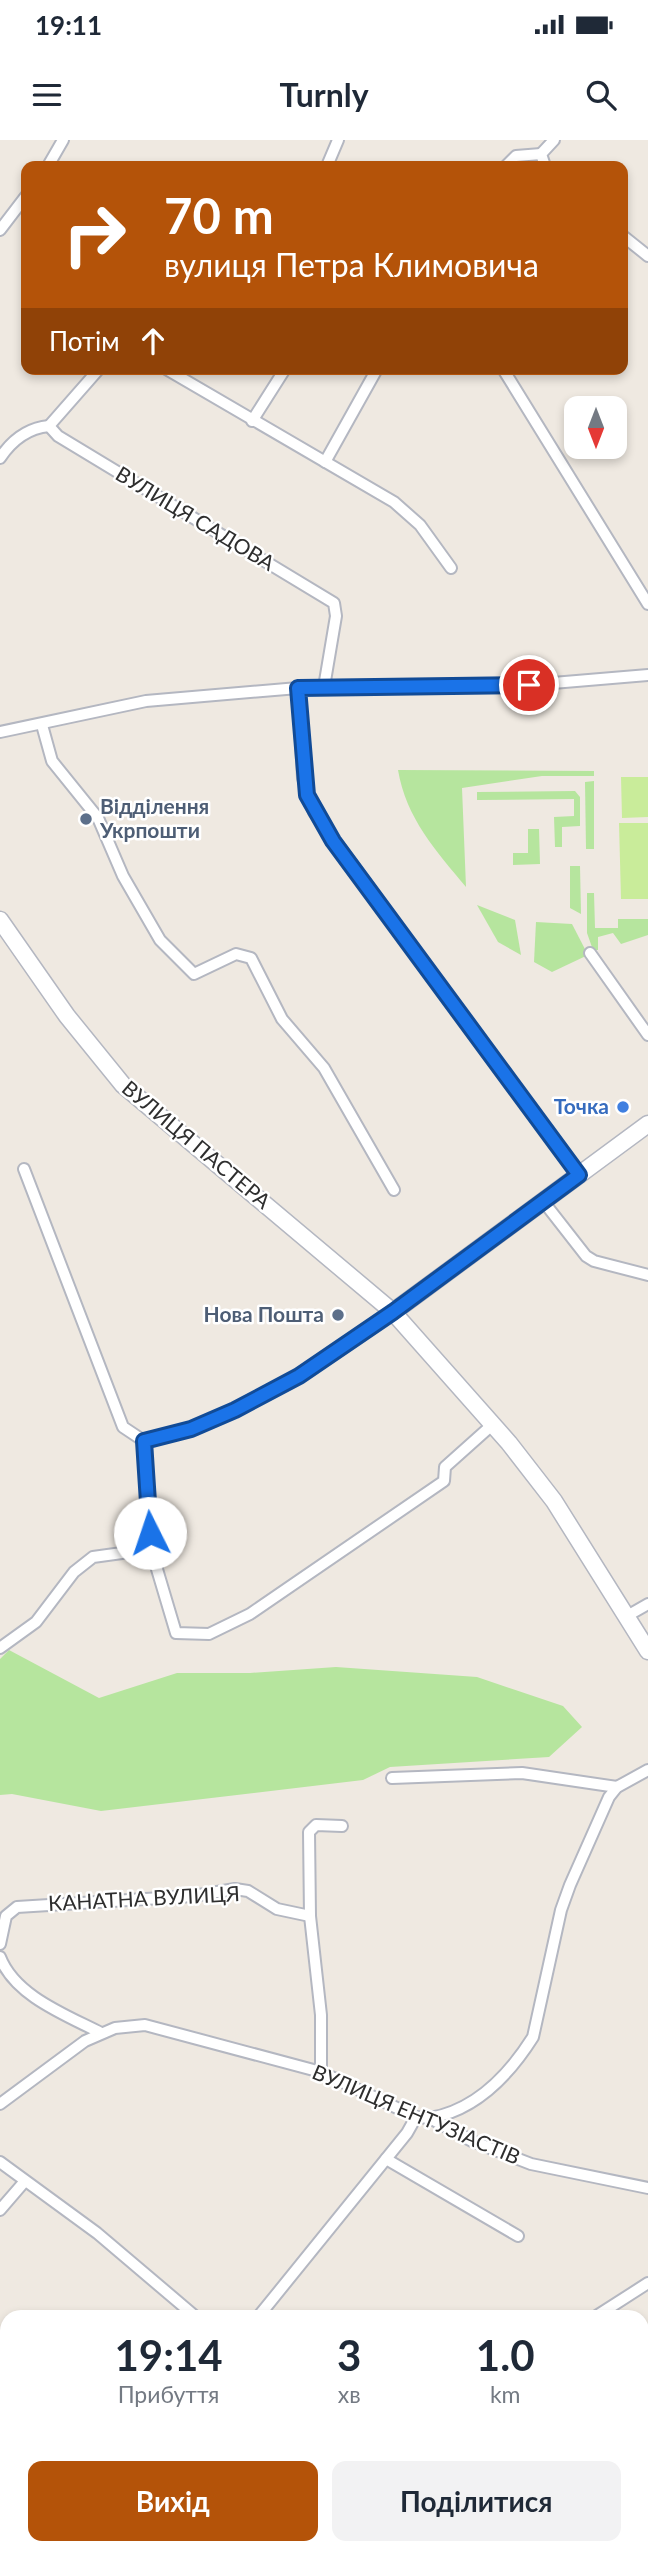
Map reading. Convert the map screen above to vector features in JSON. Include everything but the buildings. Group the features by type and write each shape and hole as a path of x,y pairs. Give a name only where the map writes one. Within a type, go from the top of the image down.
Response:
{"street":[{"path":"51,161 63,140"},
{"path":"329,161 338,140"},
{"path":"541,154 554,140"},
{"path":"511,161 524,153 541,154"},
{"path":"541,154 543,161"},
{"path":"0,230 21,203"},
{"path":"628,240 648,256"},
{"path":"0,458 22,434 37,427 50,426 94,375"},
{"path":"176,375 408,513 451,568"},
{"path":"252,421 281,375"},
{"path":"325,462 374,375"},
{"path":"507,375 648,604"},
{"name":"ВУЛИЦЯ САДОВА","path":"50,426 58,436 334,603 336,616 324,687"},
{"path":"0,732 127,703 298,688 529,685 648,675"},
{"path":"298,688 303,778 314,812 579,1175"},
{"path":"42,724 52,761 98,818 123,876 160,940 194,974 236,954 251,958 282,1019 324,1068 394,1190"},
{"name":"ВУЛИЦЯ ПАСТЕРА","path":"0,920 67,1016 123,1085 393,1312 554,1501 648,1651"},
{"path":"590,953 648,1035"},
{"path":"24,1169 123,1427 144,1441 191,1429 235,1410 299,1376 393,1312 648,1124"},
{"path":"543,1201 586,1256 594,1261 648,1275"},
{"path":"144,1441 150,1549 173,1629 183,1636 209,1634 250,1614 444,1481 445,1467 492,1425"},
{"path":"0,1648 36,1622 74,1572 93,1557 150,1549"},
{"path":"627,1616 648,1604"},
{"path":"430,2118 450,2114 491,2090 533,2037 561,1910 600,1815 617,1787 648,1770"},
{"path":"392,1778 522,1773 617,1787"},
{"path":"321,2072 321,2015 310,1916 309,1832 316,1825 342,1826"},
{"name":"КАНАТНА ВУЛИЦЯ","path":"0,1944 6,1916 17,1907 193,1896 235,1889 248,1892 277,1909 310,1916"},
{"path":"0,1957 4,1968 21,1987 53,2008 101,2033"},
{"name":"ВУЛИЦЯ ЕНТУЗІАСТІВ","path":"0,2104 85,2041 115,2028 145,2025 321,2072 416,2117 430,2118 472,2141 531,2164 648,2188"},
{"path":"267,2310 416,2117"},
{"path":"386,2159 518,2236"},
{"path":"0,2162 97,2233 188,2310"},
{"path":"0,2210 25,2182"},
{"path":"606,2310 648,2283"}],"green space":[{"path":"398,770 594,771 594,776 542,776 462,788 466,887 433,847 415,819"},
{"path":"621,777 648,777 648,817 622,818"},
{"path":"594,781 594,849 586,849 585,782"},
{"path":"575,791 580,797 580,826 562,827 562,847 555,847 554,817 574,816 574,799 477,800 477,792"},
{"path":"619,823 648,823 648,899 621,899"},
{"path":"528,829 539,829 540,864 513,865 513,853 528,853"},
{"path":"570,866 580,866 581,914 570,908"},
{"path":"587,893 594,893 595,928 618,928 618,919 648,919 648,935 621,944 613,933 598,937 598,950 593,950 587,933"},
{"path":"477,905 515,920 521,955 498,942"},
{"path":"536,922 572,924 588,955 552,972 534,962"},
{"path":"9,1650 99,1698 177,1673 250,1673 336,1667 477,1677 563,1706 582,1727 549,1757 390,1767 363,1780 101,1811 12,1794 0,1795 0,1659"}],"place":[{"name":"Відділення Укрпошти","path":"86,819"},
{"name":"Точка","path":"623,1107"},
{"name":"Нова Пошта","path":"338,1315"}],"route":[{"path":"150,1533 144,1441 191,1429 235,1410 299,1376 393,1312 579,1175 333,841 314,812 303,778 298,688 529,685"}]}
